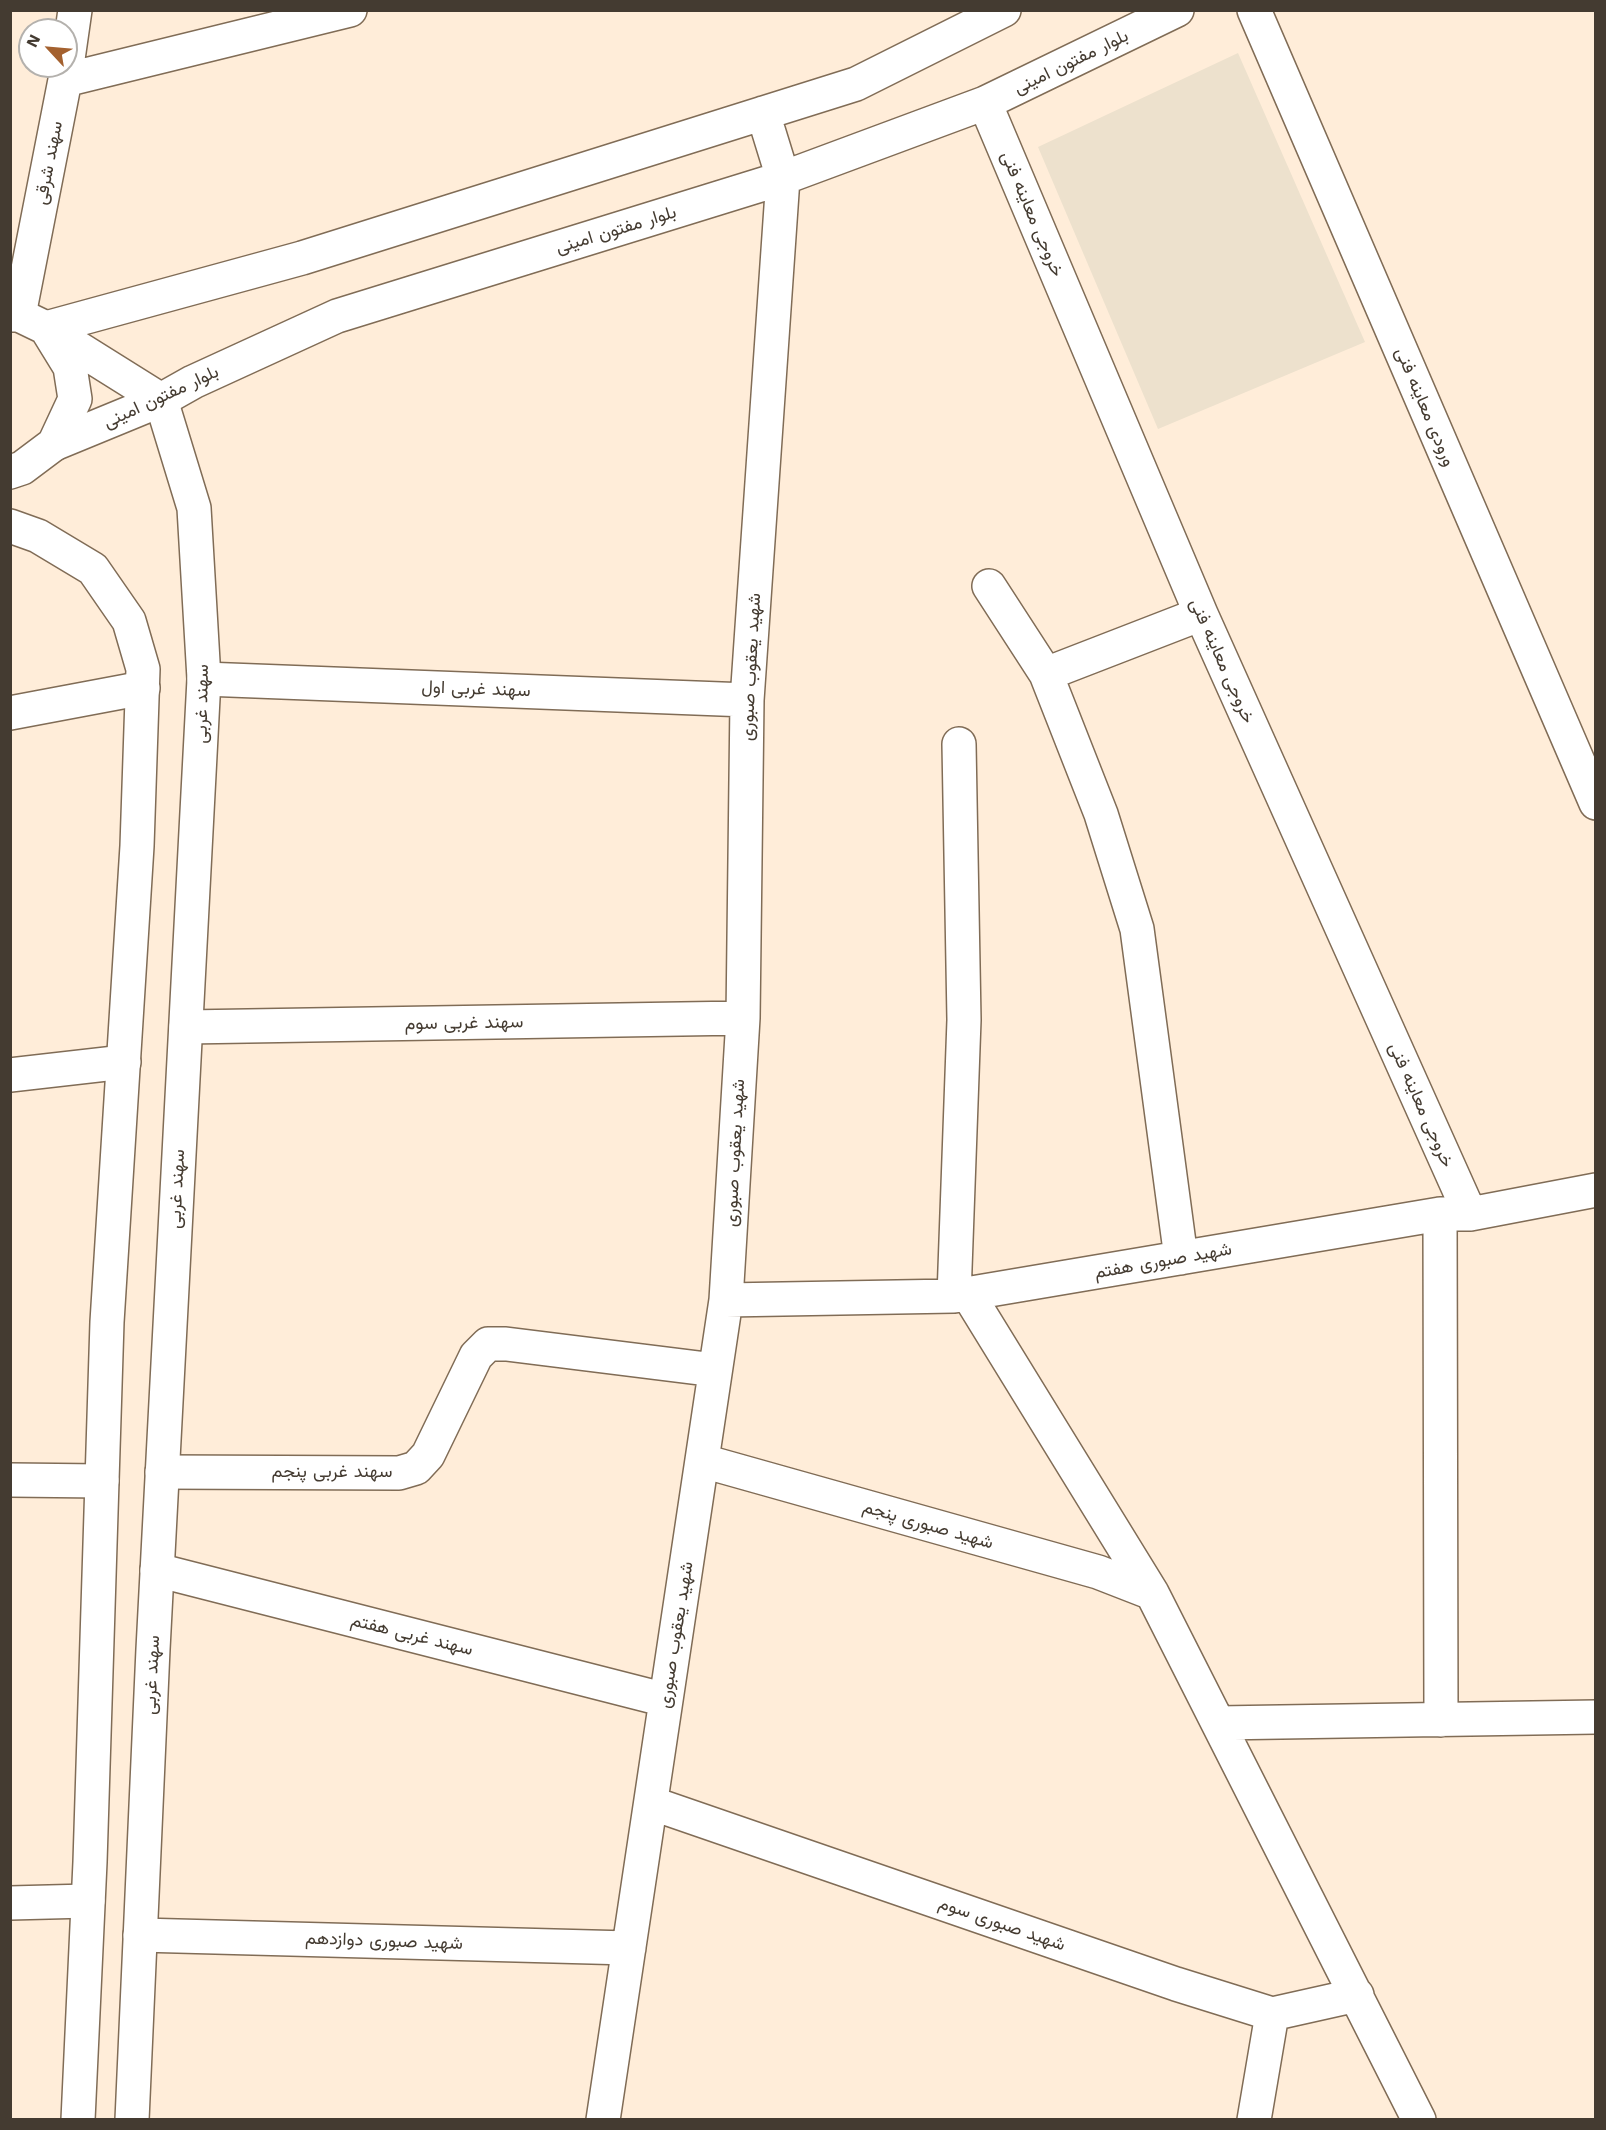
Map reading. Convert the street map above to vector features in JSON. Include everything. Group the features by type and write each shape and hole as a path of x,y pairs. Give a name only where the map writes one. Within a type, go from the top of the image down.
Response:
{"street":[{"name":"سهند شرقی","path":"25,319 75,10"},
{"path":"65,80 350,10"},
{"path":"25,319 302,258 856,84 1004,10"},
{"name":"بلوار مفتون امینی","path":"54,444 161,400 192,382 336,316 783,178 985,103 1177,10"},
{"name":"ورودی معاینه فنی","path":"1254,10 1596,802"},
{"name":"خروجی معاینه فنی","path":"985,103 1455,1214"},
{"path":"763,113 783,178"},
{"name":"شهید یعقوب صبوری","path":"603,2120 726,1300 743,1018 747,700 783,178"},
{"path":"25,319 161,400"},
{"path":"10,472 22,468 54,444 75,399 70,367 25,319"},
{"name":"سهند غربی","path":"132,2120 157,1570 204,679 194,508 161,400"},
{"path":"10,526 38,536 93,569 129,621 143,669 137,846 107,1322 88,1901 78,2120"},
{"path":"990,586 1046,674 1101,814 1137,929 1181,1258"},
{"path":"1046,674 1201,614"},
{"name":"سهند غربی اول","path":"204,679 747,700"},
{"path":"10,713 142,688"},
{"path":"959,744 964,1020 961,1295 1152,1593 1419,2120"},
{"name":"سهند غربی سوم","path":"186,1027 743,1018"},
{"path":"10,1075 124,1062"},
{"name":"شهید صبوری هفتم","path":"726,1300 961,1295 1596,1190"},
{"path":"1441,1720 1455,1214"},
{"name":"سهند غربی پنجم","path":"162,1472 399,1473 416,1468 428,1455 476,1356 488,1344 506,1344 715,1370"},
{"name":"شهید صبوری پنجم","path":"703,1461 1087,1569 1152,1593"},
{"path":"10,1480 102,1481"},
{"name":"سهند غربی هفتم","path":"157,1570 666,1700"},
{"path":"1218,1724 1596,1717"},
{"name":"شهید صبوری سوم","path":"651,1803 1165,1980 1272,2014"},
{"path":"10,1904 88,1901"},
{"name":"شهید صبوری دوازدهم","path":"140,1935 629,1948"},
{"path":"1254,2120 1272,2014 1357,1995"}],"shaded area":[{"path":"1238,53 1365,342 1158,429 1038,147"}]}
